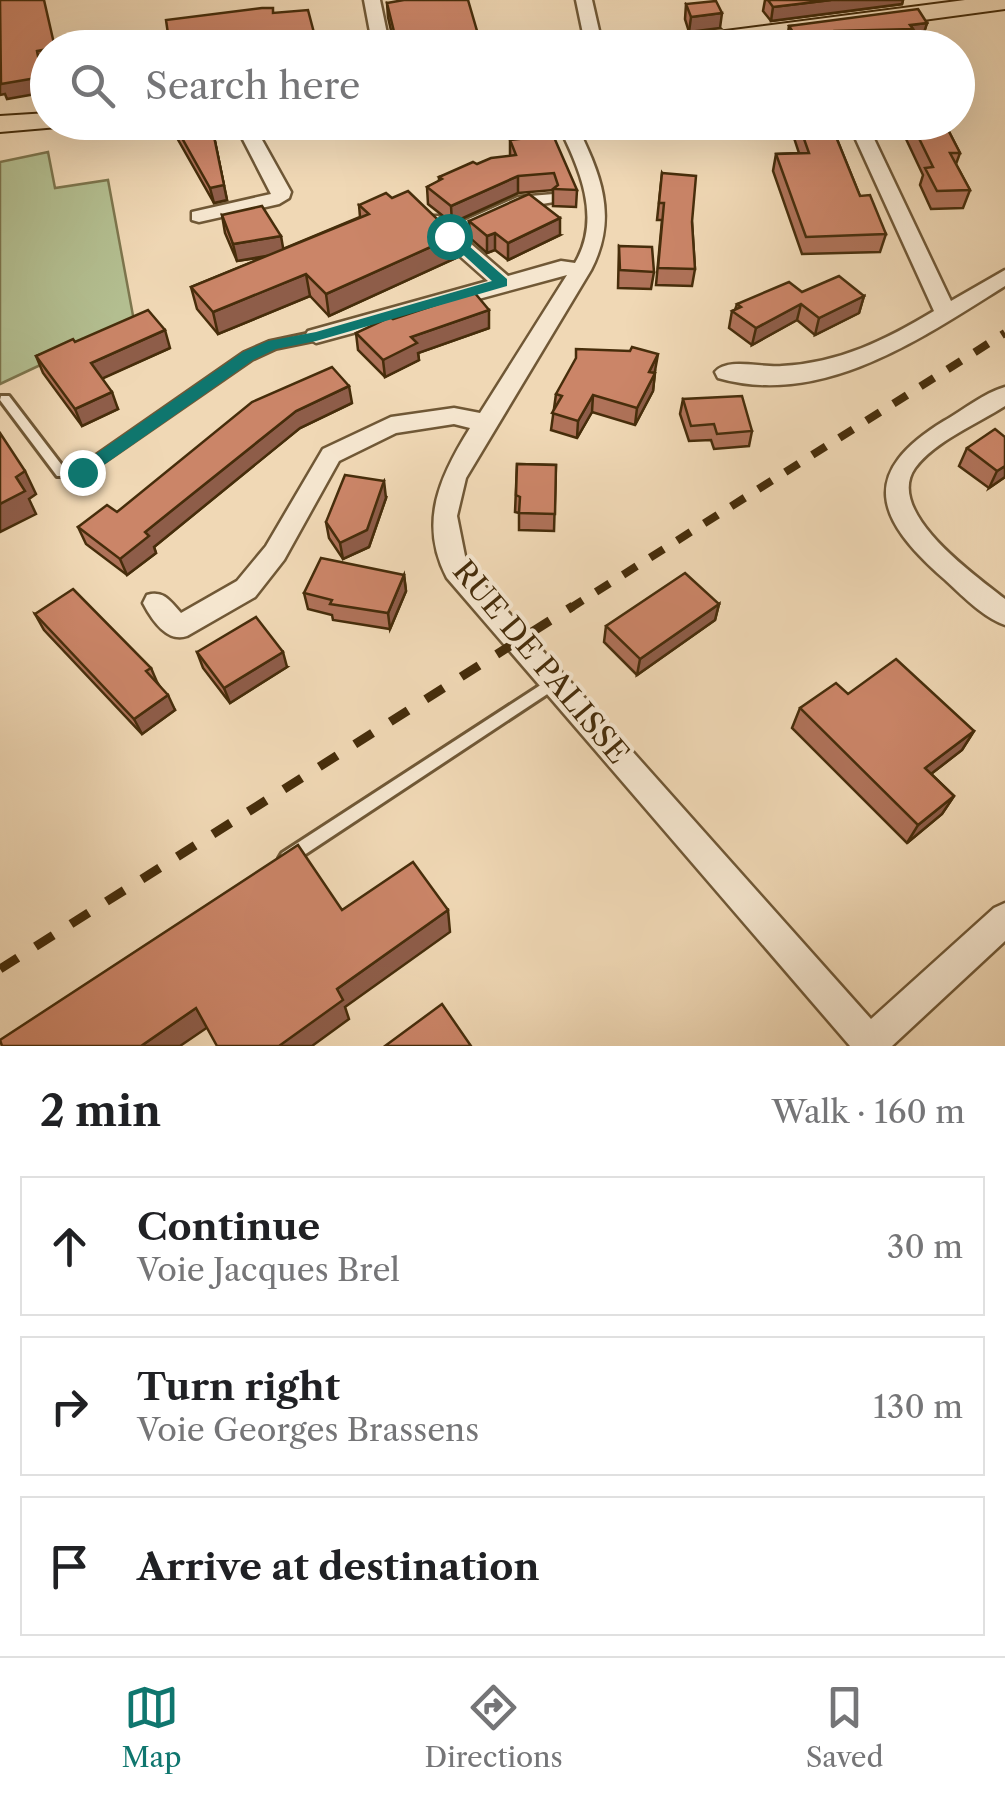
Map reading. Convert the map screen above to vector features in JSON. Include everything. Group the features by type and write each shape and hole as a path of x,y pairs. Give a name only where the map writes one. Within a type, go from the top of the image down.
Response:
{"main road":[{"path":"802,30 1005,2"},
{"path":"908,17 1005,10"},
{"path":"0,124 30,122"}],"street":[{"path":"372,0 378,30"},
{"path":"584,0 591,30"},
{"path":"199,216 279,198 280,192 253,140"},
{"name":"RUE DE PALISSE","path":"575,140 598,188 600,223 581,270 485,422 445,496 442,530 456,571 869,1044"},
{"path":"865,140 946,312"},
{"path":"449,236 525,201 546,198"},
{"path":"420,210 502,282"},
{"path":"316,336 502,282 561,268 581,270"},
{"path":"726,372 761,377 830,370 870,358 1005,277"},
{"path":"1005,395 905,461 896,490 907,522 932,555 1005,614"},
{"path":"156,603 178,628 246,589 275,553 331,455 391,425 454,416 485,422"},
{"path":"869,1044 1005,919"}],"lane":[{"path":"5,399 61,473 82,472 248,356 273,344 316,336"},
{"path":"277,864 554,683"}],"green space":[{"path":"48,152 55,188 108,180 134,321 0,384 0,162"}],"building":[{"path":"0,0 44,0 51,30 30,30 30,79 1,84"},
{"path":"468,0 477,30 394,30 387,3"},
{"path":"768,0 831,0 773,7"},
{"path":"716,1 722,13 691,17 686,4"},
{"path":"262,8 273,8 273,13 308,10 313,30 167,30 166,20"},
{"path":"918,9 927,23 910,25 913,29 874,30 792,30 789,26"},
{"path":"183,140 215,140 224,185 210,188"},
{"path":"510,140 555,140 577,190 553,189 558,185 554,173 518,176 451,206 427,187 442,179 439,177 473,162 516,155"},
{"path":"804,140 837,140 860,196 870,195 886,234 806,237 776,154 809,153"},
{"path":"920,140 953,140 960,153 950,153 970,190 937,191 925,168 933,167"},
{"path":"662,173 696,176 692,222 695,269 658,268 664,203 659,203"},
{"path":"408,191 455,236 326,294 306,274 213,312 191,287 369,214 359,205 386,193 392,198"},
{"path":"529,194 560,218 508,243 495,233 487,236 469,221"},
{"path":"262,206 281,236 233,244 222,215"},
{"path":"619,246 652,247 654,272 620,270"},
{"path":"839,276 864,296 819,318 801,304 756,328 732,311 741,307 737,304 789,282 802,292"},
{"path":"474,292 489,310 411,337 417,343 383,360 356,333 390,317"},
{"path":"148,310 165,330 91,363 112,392 75,409 36,356"},
{"path":"632,347 658,354 649,372 655,373 637,408 593,395 578,421 552,413 562,396 556,394 576,358 576,349 630,351"},
{"path":"332,367 349,386 296,411 145,532 149,536 120,559 78,527 107,505 117,512 252,402"},
{"path":"742,396 752,431 717,434 714,424 691,426 683,399"},
{"path":"995,429 1005,437 1005,466 997,471 967,448"},
{"path":"0,433 25,471 16,477 25,491 0,504"},
{"path":"517,464 556,465 555,514 519,513"},
{"path":"345,475 384,481 367,530 340,543 326,522"},
{"path":"321,558 404,575 388,613 330,604 332,600 304,593"},
{"path":"685,573 719,604 640,659 606,626"},
{"path":"73,589 151,668 146,671 168,695 134,719 35,614"},
{"path":"256,617 283,652 224,688 197,652"},
{"path":"896,659 974,731 925,768 954,796 918,825 800,708 836,683 848,694"},
{"path":"298,845 342,910 413,862 448,910 337,989 343,1000 279,1046 217,1046 196,1008 141,1046 2,1046 0,1040"},
{"path":"442,1004 471,1046 385,1046"}],"railway":[{"path":"569,609 1005,333"},
{"path":"0,969 573,606"}],"route":[{"path":"82,472 248,356 273,344 316,336 502,282 449,236"}]}
